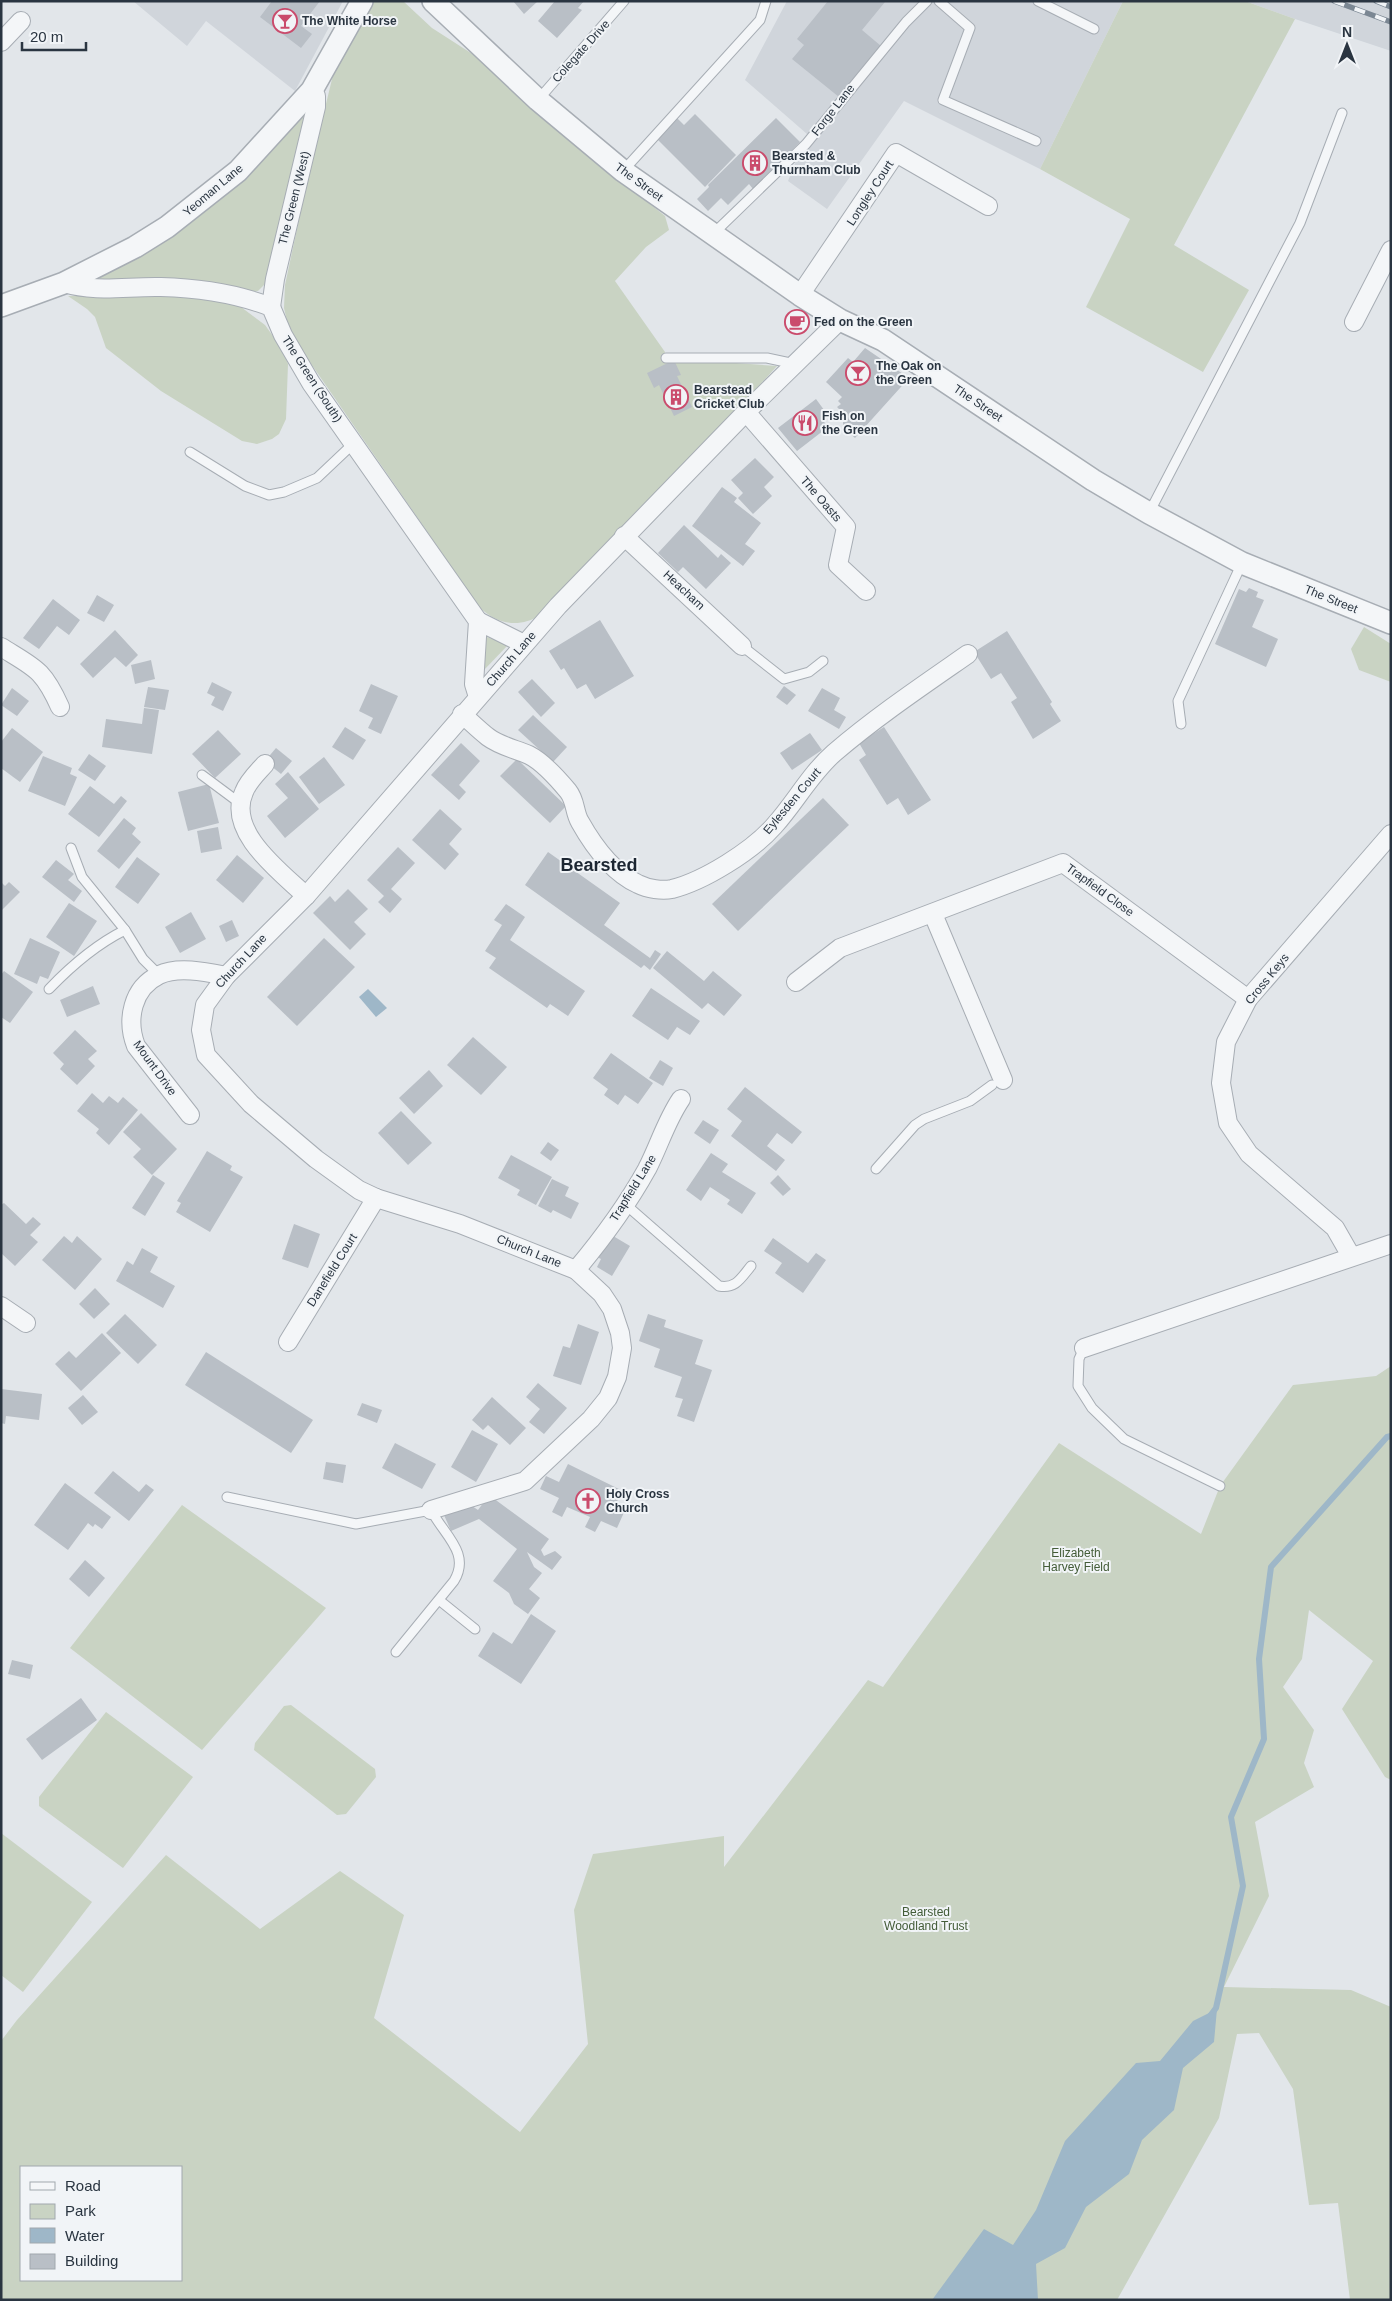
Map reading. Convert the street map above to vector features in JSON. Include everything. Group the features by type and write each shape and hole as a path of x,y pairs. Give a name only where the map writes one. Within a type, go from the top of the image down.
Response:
{"street":[{"name":"Yeoman Lane","path":"1,306 64,283 135,247 203,200 238,171 312,90 362,1"},
{"name":"The Street","path":"433,1 538,100 623,171 800,295 840,320 883,340 1093,480 1149,513 1242,562 1391,623"},
{"path":"1,42 21,21"},
{"name":"The Green (West)","path":"271,306 274,279 316,107 316,96 312,90"},
{"name":"Longley Court","path":"800,295 854,218 896,153 988,206"},
{"path":"1354,322 1391,250"},
{"path":"64,283 91,289 160,287 198,289 236,295 271,306"},
{"name":"The Green (South)","path":"271,306 296,358 478,621 524,644"},
{"name":"Church Lane","path":"431,1510 524,1481 571,1439 608,1398 618,1371 622,1348 620,1333 612,1309 602,1294 576,1270 460,1224 376,1198 359,1190 316,1159 251,1104 206,1056 200,1030 202,1017 212,992 306,896 524,644 624,536 840,320"},
{"name":"The Oasts","path":"746,412 846,527 838,565 866,591"},
{"name":"Heacham","path":"624,536 742,646"},
{"path":"478,621 474,684 478,697"},
{"path":"1,647 39,670 51,686 60,707"},
{"name":"Eylesden Court","path":"462,714 488,737 530,756 542,764 568,791 575,803 579,821 600,853 626,877 640,885 670,890 710,872 746,850 773,827 810,778 832,755 886,712 968,654"},
{"path":"266,764 243,792 241,804 244,828 249,839 272,865 306,896"},
{"name":"Cross Keys","path":"1351,1256 1335,1228 1250,1154 1228,1123 1221,1083 1226,1042 1248,999 1391,834"},
{"name":"Trapfield Close","path":"796,982 840,948 1063,863 1248,999"},
{"path":"933,914 1003,1080"},
{"path":"160,975 198,971 226,976"},
{"name":"Mount Drive","path":"160,975 144,988 135,1003 131,1012 132,1035 136,1046 190,1115"},
{"name":"Trapfield Lane","path":"576,1270 646,1171 672,1112 681,1100"},
{"name":"Danefield Court","path":"288,1342 376,1198"},
{"path":"1084,1348 1391,1244"},
{"path":"1,1306 26,1323"}],"lane":[{"name":"Colegate Drive","path":"538,100 624,1"},
{"path":"623,171 760,20 766,1"},
{"name":"Forge Lane","path":"713,234 806,144 906,22 927,1"},
{"path":"939,1 970,28 943,100 1036,141"},
{"path":"1038,1 1094,29"},
{"path":"1149,513 1300,224 1342,113"},
{"path":"666,358 767,358 797,364"},
{"path":"190,452 245,486 269,495 284,492 317,478 354,443"},
{"path":"1180,724 1178,701 1242,562"},
{"path":"742,646 784,679 809,672 823,661"},
{"path":"202,775 241,804"},
{"path":"71,848 82,877 125,930 143,959 160,975"},
{"path":"50,989 72,966 101,942 125,930"},
{"path":"876,1169 920,1122 970,1101 1003,1080"},
{"path":"625,1203 719,1286 729,1288 736,1284 751,1266"},
{"path":"1084,1348 1079,1359 1078,1386 1092,1408 1124,1439 1220,1486"},
{"path":"227,1497 356,1524 431,1510 439,1526 457,1549 460,1559 460,1570 439,1600 396,1652"},
{"path":"439,1600 475,1629"}],"shaded area":[{"path":"133,1 343,1 295,91 206,21 187,46"},
{"path":"787,1 1123,1 1040,169 904,101 827,209 788,181 807,134 745,80"},
{"path":"1245,1 1391,1 1391,51 1295,19"}],"green space":[{"path":"375,1 403,1 432,28 474,55 556,129 665,216 669,230 646,247 615,281 665,352 666,358 777,366 690,461 541,615 525,622 509,623 502,621 487,614 480,608 298,345 287,321 284,308 285,285 307,182 333,75 367,10"},
{"path":"1123,1 1245,1 1295,19 1174,245 1249,290 1203,372 1086,307 1130,219 1040,169"},
{"path":"303,114 306,117 265,284 258,291 100,280 99,275"},
{"path":"193,294 226,300 241,307 265,325 283,350 288,364 286,419 279,434 272,439 257,444 242,441 161,391 106,348 95,317 68,296"},
{"path":"1364,627 1391,644 1391,682 1359,670 1351,649"},
{"path":"479,634 508,645 484,670 479,672"},
{"name":"Bearsted Woodland Trust","path":"1391,1366 1391,1780 1385,1777 1342,1709 1373,1661 1309,1610 1302,1659 1283,1687 1314,1730 1304,1763 1314,1787 1255,1822 1269,1896 1224,1987 1351,1990 1391,2007 1391,2300 1350,2300 1338,2203 1309,2205 1293,2089 1259,2033 1237,2034 1219,2118 1117,2300 1,2300 1,2041 17,2020 166,1855 260,1929 340,1871 404,1915 374,2018 520,2132 588,2044 574,1910 593,1854 724,1836 724,1867 868,1680 883,1687 1059,1443 1201,1534 1220,1486 1293,1385 1376,1376"},
{"path":"182,1505 326,1608 202,1750 70,1648"},
{"path":"291,1705 375,1769 376,1777 346,1814 337,1815 254,1750 255,1743 284,1706"},
{"path":"106,1712 193,1777 123,1868 39,1806 39,1797"},
{"path":"1,1833 92,1902 23,1992 1,1975"}],"water":[{"path":"368,989 387,1008 376,1017 359,997"},
{"path":"1217,2009 1214,2042 1183,2068 1174,2110 1142,2140 1129,2174 1086,2207 1065,2248 1036,2264 1038,2300 932,2300 984,2229 1013,2245 1036,2210 1065,2141 1136,2063 1160,2061 1193,2021"}],"building":[{"name":"The White Horse","path":"272,1 320,1 301,26 312,34 301,48 260,17"},
{"path":"513,1 538,1 524,14"},
{"path":"555,1 584,1 578,8 582,10 557,38 538,21"},
{"path":"828,1 885,2 862,30 881,46 839,97 792,59 804,45 797,39"},
{"path":"695,114 736,155 705,187 655,137 675,116 684,125"},
{"name":"Bearsted & Thurnham Club","path":"776,118 800,142 753,189 749,184 728,205 721,198 708,211 697,199 709,187 708,185"},
{"path":"865,348 909,378 855,438 843,427 843,413 837,407 841,404 838,401 842,397 826,382 848,358 853,362"},
{"name":"Bearstead Cricket Club","path":"674,360 681,375 677,376 692,407 674,416 659,385 654,388 647,373"},
{"name":"Fish on the Green","path":"816,399 827,414 821,418 828,427 797,451 778,428"},
{"path":"755,458 774,477 764,487 772,496 753,514 738,498 743,493 731,480"},
{"path":"722,487 737,498 734,502 761,523 745,544 755,551 743,566 692,526"},
{"path":"684,525 718,558 721,554 731,563 706,589 683,567 678,572 658,553"},
{"path":"1249,588 1258,592 1256,597 1264,600 1252,627 1278,639 1266,667 1215,644 1239,589 1246,592"},
{"path":"97,595 114,605 104,622 87,613"},
{"path":"53,599 80,620 69,635 57,626 39,649 23,638"},
{"path":"600,620 634,676 595,699 586,684 577,689 564,668 561,670 549,651"},
{"path":"115,630 138,655 126,667 115,657 93,678 80,664"},
{"path":"1007,631 1052,702 1050,704 1061,721 1033,739 1011,702 1017,698 1001,673 991,679 974,652"},
{"path":"151,660 155,679 135,684 131,665"},
{"path":"532,679 555,703 541,717 518,692"},
{"path":"212,682 232,692 223,711 211,705 215,697 207,693"},
{"path":"371,684 398,696 381,734 368,728 373,718 359,711"},
{"path":"784,686 796,695 787,705 776,697"},
{"path":"148,687 169,690 165,710 144,707"},
{"path":"12,688 29,701 17,716 1,705"},
{"path":"822,688 840,698 834,710 846,717 839,729 808,711"},
{"path":"144,708 159,710 152,754 102,747 106,719 142,724"},
{"path":"533,715 567,747 553,762 518,730"},
{"path":"345,727 366,740 353,760 332,747"},
{"path":"884,727 931,800 908,815 898,798 887,805 859,760 866,755 859,743"},
{"path":"12,728 43,752 20,782 1,768 1,742"},
{"path":"218,730 241,754 215,778 192,754"},
{"path":"810,733 822,750 792,770 780,753"},
{"path":"461,743 480,761 459,785 466,792 459,800 431,775"},
{"path":"276,748 292,761 281,774 265,761"},
{"path":"89,754 106,766 95,781 78,770"},
{"path":"43,756 72,768 70,774 77,777 65,806 28,791"},
{"path":"324,757 345,785 319,804 299,777"},
{"path":"517,759 566,806 550,823 500,776"},
{"path":"288,772 319,809 285,838 267,816 288,798 275,784"},
{"path":"209,784 219,823 188,831 178,792"},
{"path":"90,786 114,804 121,796 127,801 99,837 68,814"},
{"path":"823,798 849,825 738,931 712,904"},
{"path":"440,809 462,829 449,844 459,854 445,870 412,840"},
{"path":"124,818 136,828 132,834 141,842 119,869 97,851"},
{"path":"218,827 222,849 201,853 197,831"},
{"path":"398,847 415,863 391,889 402,899 390,913 378,902 384,896 367,880"},
{"path":"548,852 620,903 604,925 650,958 655,950 661,954 650,970 644,965 641,968 525,885"},
{"path":"237,855 264,878 243,903 216,880"},
{"path":"137,857 160,874 138,904 115,887"},
{"path":"56,860 74,874 68,880 82,891 74,902 42,877"},
{"path":"1,882 5,886 9,882 20,892 1,911"},
{"path":"348,889 368,909 354,922 366,934 350,950 313,913 330,896 335,902"},
{"path":"69,903 97,921 74,956 46,937"},
{"path":"506,904 525,917 510,940 585,991 568,1016 550,1004 547,1008 489,968 496,958 485,951 502,925 494,920"},
{"path":"191,912 206,939 180,953 165,927"},
{"path":"232,920 239,936 226,942 219,926"},
{"path":"30,938 60,952 48,979 40,976 37,984 14,974"},
{"path":"324,938 355,967 297,1026 267,997"},
{"path":"667,951 704,981 713,971 742,995 724,1016 708,1003 702,1009 653,968"},
{"path":"4,971 33,992 10,1023 1,1017 1,975"},
{"path":"93,986 100,1004 67,1017 60,1000"},
{"path":"651,988 700,1021 690,1035 677,1027 668,1040 632,1016"},
{"path":"75,1030 97,1051 88,1059 95,1066 77,1085 60,1069 64,1064 53,1053"},
{"path":"473,1037 507,1067 481,1095 447,1065"},
{"path":"611,1053 653,1083 638,1104 625,1095 618,1105 604,1095 608,1089 593,1078"},
{"path":"660,1060 673,1068 663,1086 649,1078"},
{"path":"429,1070 443,1086 414,1114 399,1098"},
{"path":"745,1087 802,1132 792,1144 777,1133 767,1146 785,1160 776,1171 731,1136 742,1121 727,1109"},
{"path":"92,1093 103,1103 109,1096 118,1103 123,1097 138,1110 109,1145 96,1133 99,1129 77,1111"},
{"path":"401,1111 432,1143 408,1165 378,1133"},
{"path":"141,1113 177,1149 152,1175 133,1157 141,1149 123,1132"},
{"path":"703,1120 719,1130 710,1144 694,1133"},
{"path":"548,1142 559,1150 551,1161 540,1153"},
{"path":"207,1151 232,1166 230,1170 243,1177 210,1232 176,1212 181,1203 177,1201"},
{"path":"711,1153 728,1164 722,1172 756,1193 742,1214 727,1204 730,1200 710,1187 701,1201 686,1190"},
{"path":"511,1155 552,1177 536,1205 517,1195 520,1190 498,1178"},
{"path":"153,1175 165,1183 145,1216 132,1208"},
{"path":"778,1175 791,1189 783,1196 770,1183"},
{"path":"552,1179 569,1187 565,1196 579,1203 571,1219 553,1210 551,1213 538,1206"},
{"path":"4,1203 26,1224 33,1217 41,1224 30,1235 38,1242 15,1266 1,1253 1,1205"},
{"path":"294,1224 320,1234 308,1268 282,1259"},
{"path":"608,1233 630,1246 612,1276 597,1267 601,1259 595,1256"},
{"path":"64,1236 72,1243 77,1236 102,1259 75,1290 42,1260"},
{"path":"773,1238 808,1263 816,1253 826,1260 803,1293 775,1273 782,1263 764,1251"},
{"path":"142,1248 158,1257 150,1272 175,1286 163,1308 116,1281 127,1261 133,1265"},
{"path":"95,1288 110,1304 94,1319 79,1304"},
{"path":"125,1314 157,1345 138,1364 106,1333"},
{"path":"648,1314 666,1320 664,1327 703,1340 695,1364 712,1370 694,1422 677,1416 683,1399 675,1397 682,1377 654,1367 660,1349 639,1341"},
{"path":"578,1324 599,1332 581,1385 553,1376 563,1346 570,1348"},
{"path":"102,1333 121,1353 81,1391 55,1364 69,1351 76,1358"},
{"path":"206,1352 313,1420 291,1453 185,1385"},
{"path":"538,1383 567,1408 544,1434 529,1422 540,1409 526,1397"},
{"path":"1,1389 42,1394 39,1420 6,1416 5,1424 1,1423"},
{"path":"83,1395 98,1412 82,1425 68,1408"},
{"path":"492,1397 526,1428 510,1445 488,1425 483,1430 472,1420"},
{"path":"362,1403 382,1410 377,1423 357,1415"},
{"path":"472,1430 498,1444 476,1482 451,1467"},
{"path":"395,1443 436,1464 422,1489 382,1468"},
{"path":"326,1462 346,1465 343,1483 323,1479"},
{"name":"Holy Cross Church","path":"568,1464 623,1491 616,1503 626,1508 617,1528 601,1521 595,1532 585,1527 590,1517 567,1507 562,1517 552,1512 559,1498 540,1489 546,1476 559,1482"},
{"path":"113,1471 139,1492 146,1484 154,1490 129,1521 94,1493"},
{"path":"65,1483 111,1517 102,1529 95,1524 93,1527 88,1523 68,1550 34,1525"},
{"path":"489,1495 549,1539 541,1550 544,1556 555,1551 562,1557 552,1570 527,1552 534,1567 542,1573 529,1589 540,1598 528,1614 514,1604 509,1593 493,1581 517,1549 479,1519 451,1531 444,1515 469,1504 478,1510"},
{"path":"85,1560 105,1578 89,1597 69,1579"},
{"path":"531,1614 556,1631 521,1684 478,1656 493,1632 512,1644"},
{"path":"12,1660 33,1665 30,1679 8,1674"},
{"path":"81,1698 97,1720 42,1760 26,1739"}],"waterway":[{"path":"1210,2016 1216,2008 1243,1886 1231,1817 1264,1739 1259,1659 1271,1567 1387,1437 1391,1436"}],"railway":[{"path":"1334,1 1391,22"},
{"path":"1376,1 1391,7"}],"place":[{"name":"The White Horse","path":"285,21"},
{"name":"Bearsted & Thurnham Club","path":"755,163"},
{"name":"Fed on the Green","path":"797,322"},
{"name":"The Oak on the Green","path":"858,373"},
{"name":"Bearstead Cricket Club","path":"676,397"},
{"name":"Fish on the Green","path":"805,423"},
{"name":"Holy Cross Church","path":"588,1501"}],"district":[{"name":"Bearsted","path":"599,865"}],"park label":[{"name":"Elizabeth Harvey Field","path":"1076,1560"}]}
